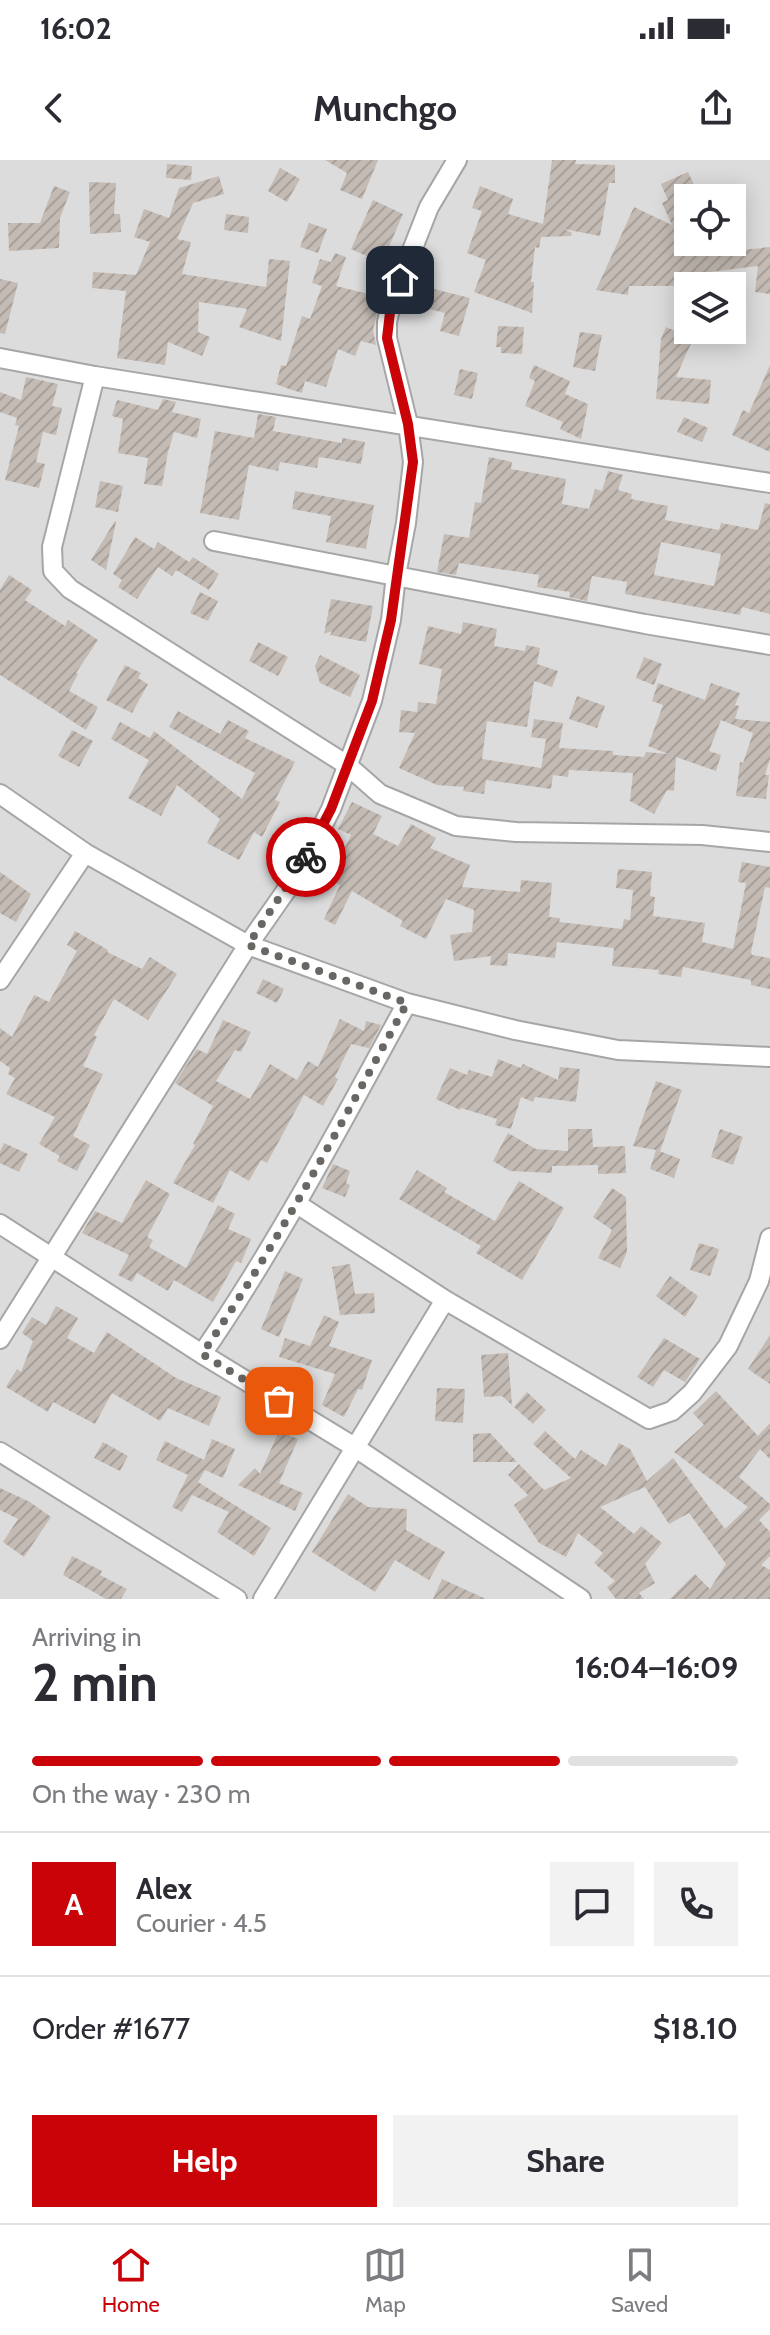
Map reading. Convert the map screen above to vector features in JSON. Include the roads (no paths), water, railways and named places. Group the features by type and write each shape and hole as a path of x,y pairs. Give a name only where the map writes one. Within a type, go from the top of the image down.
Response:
{"street":[{"path":"0,1339 248,945 299,872 331,809 372,701 391,620 406,523 413,462 408,424 387,338 387,322 391,304 429,207 457,160"},
{"path":"0,358 95,376 770,483"},
{"path":"95,376 52,547 53,571 70,589 347,765 380,794 456,826 516,832 702,835 770,842"},
{"path":"214,541 770,645"},
{"path":"0,794 85,853 248,945 407,1003 515,1030 618,1050 770,1057"},
{"path":"0,980 85,853"},
{"path":"202,1354 251,1282 297,1204 407,1003"},
{"path":"297,1204 445,1300 649,1419 672,1411 692,1393 728,1346 759,1281 770,1238"},
{"path":"0,1224 202,1354 356,1448 581,1599"},
{"path":"263,1599 445,1300"},
{"path":"0,1452 237,1599"}]}
